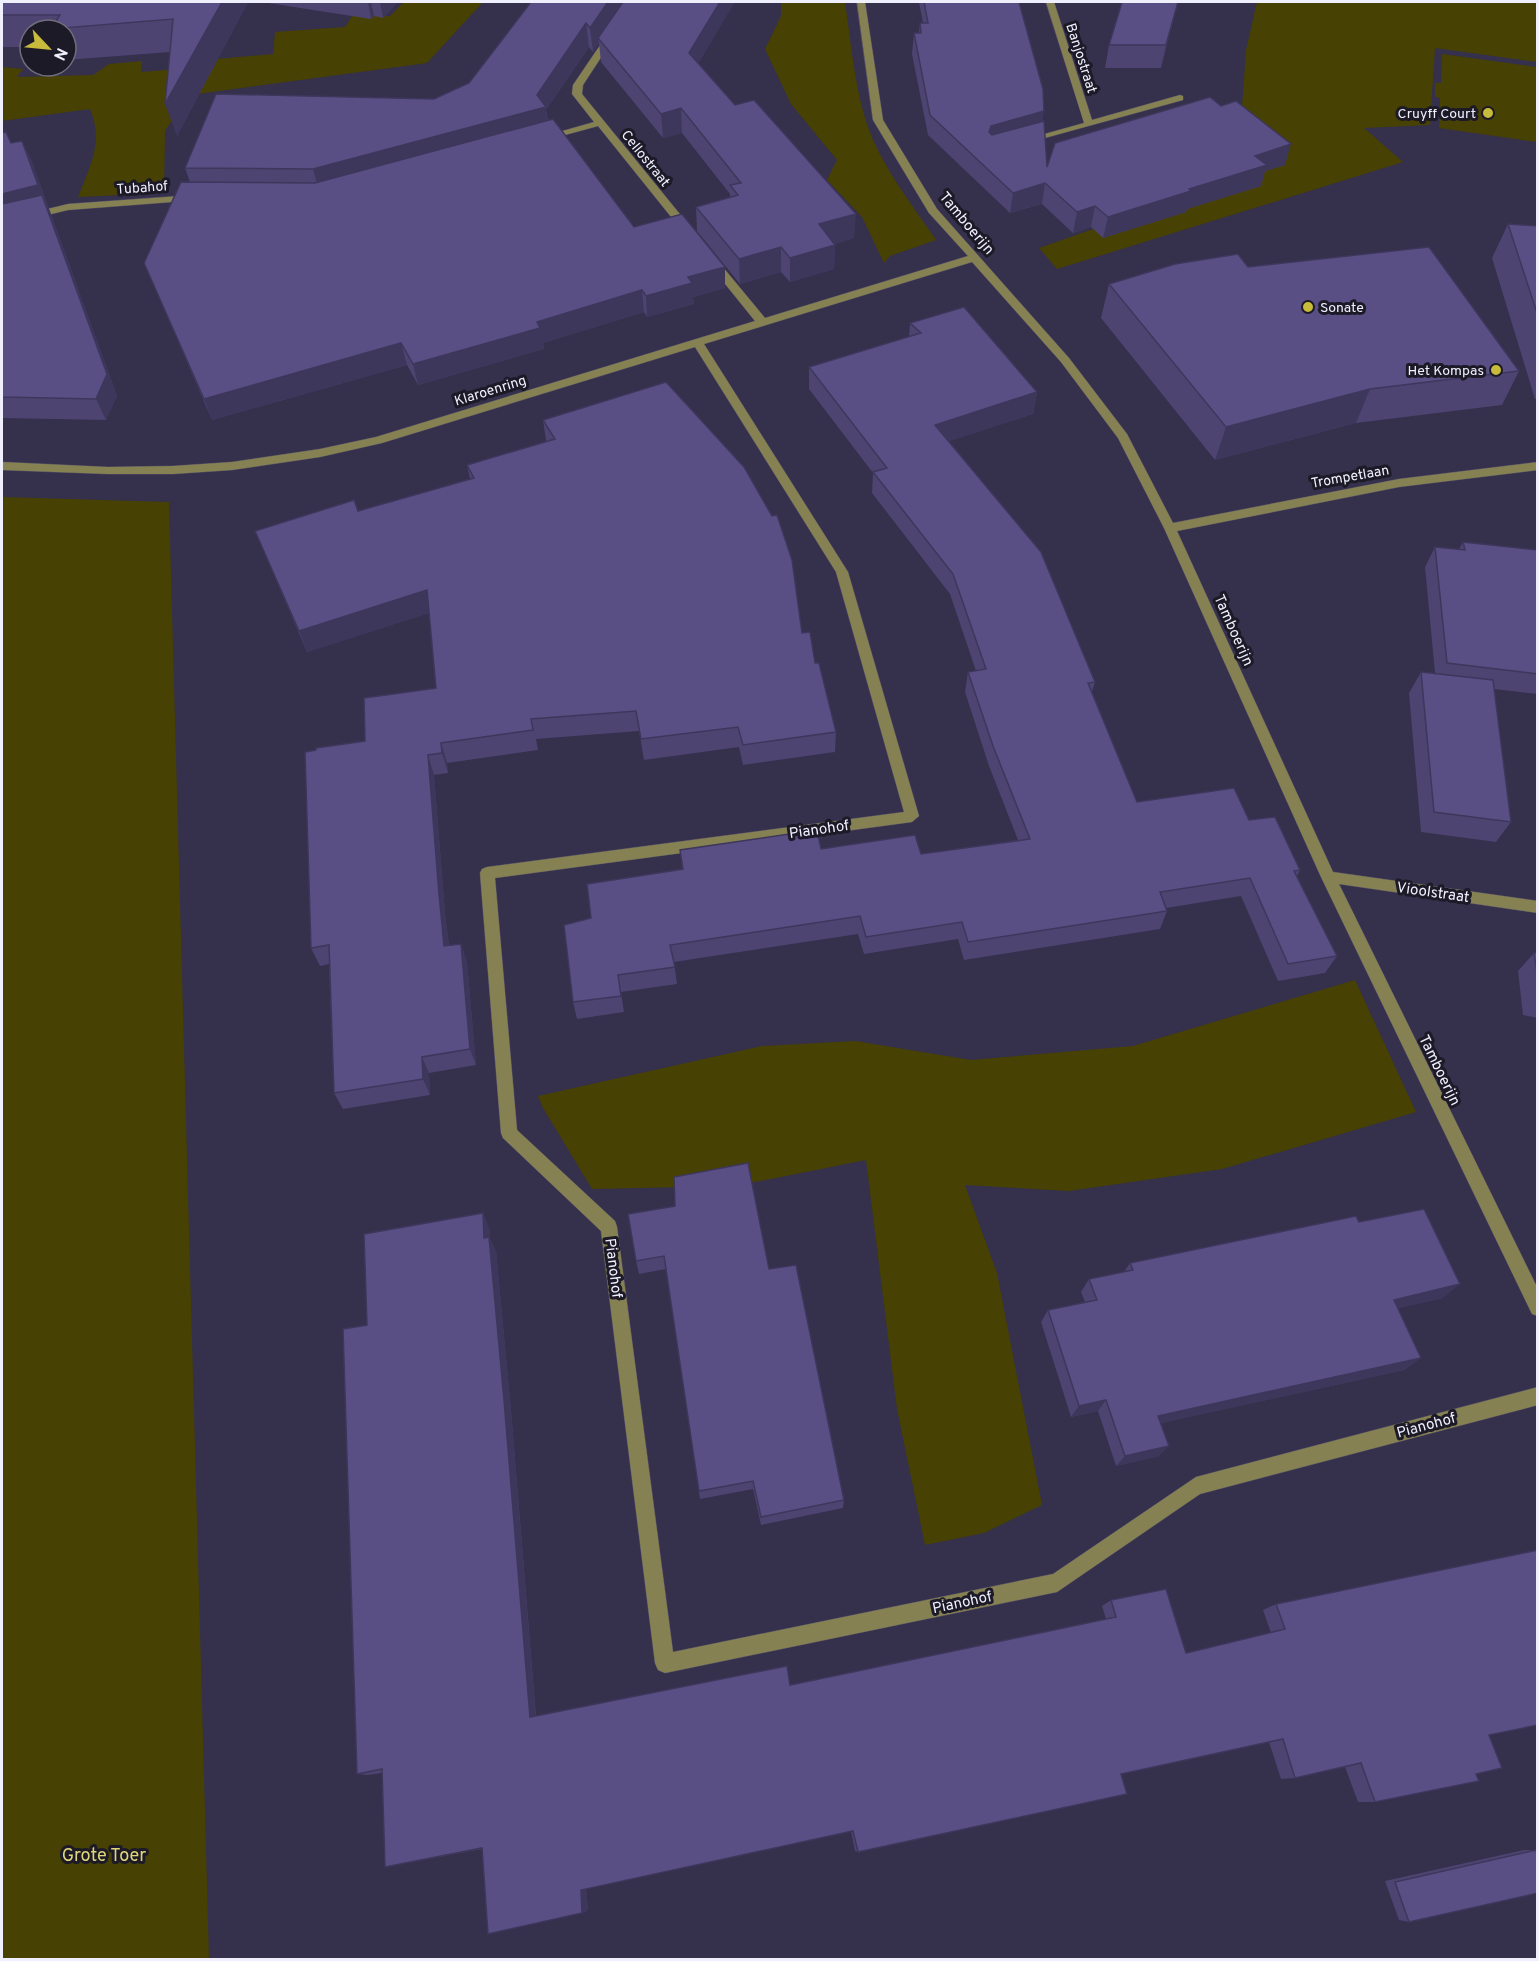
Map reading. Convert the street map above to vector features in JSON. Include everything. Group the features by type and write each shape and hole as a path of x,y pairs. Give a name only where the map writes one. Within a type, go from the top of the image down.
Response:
{"street":[{"name":"Cellostraat","path":"630,2 630,7 578,85 578,94 696,241"},
{"name":"Tamboerijn","path":"861,2 878,120 933,211 1065,360 1123,437 1170,528 1328,877 1538,1308"},
{"name":"Banjostraat","path":"1050,2 1089,124"},
{"path":"1014,145 1180,98"},
{"path":"533,141 600,123"},
{"name":"Tubahof","path":"2,223 68,207 130,201 209,198"},
{"path":"703,250 762,322"},
{"name":"Klaroenring","path":"2,466 175,470 283,460 331,452 378,440 973,258"},
{"name":"Pianohof","path":"697,342 842,572 912,816 487,873 509,1133 609,1227 665,1663 1057,1583 1196,1486 1538,1396"},
{"name":"Trompetlaan","path":"1170,528 1322,495 1486,470 1538,466"},
{"name":"Vioolstraat","path":"1328,877 1538,907"}],"green space":[{"path":"404,2 483,2 427,63 197,94 180,107 165,131 164,193 78,197 91,164 96,143 96,132 90,109 2,121 2,67 18,69 18,78 78,78 78,75 93,75 109,64 142,61 141,72 192,68 193,61 273,54 275,32 345,27 352,16 390,16"},
{"path":"781,2 845,2 862,108 874,142 887,168 936,240 890,256 884,263 862,217 827,180 837,160 791,104 765,49 781,16"},
{"path":"1257,2 1537,2 1537,62 1435,48 1430,125 1364,128 1403,162 1057,269 1039,248 1259,171 1241,122 1246,50"},
{"name":"Cruyff Court","path":"1442,54 1537,67 1537,142 1439,128 1440,98 1435,97 1435,83 1441,83"},
{"name":"Grote Toer","path":"2,497 169,502 209,1959 2,1959"},
{"path":"1355,980 1416,1112 1222,1169 1069,1191 965,1185 997,1273 1042,1505 984,1533 925,1545 897,1409 866,1160 735,1186 592,1189 538,1096 762,1046 855,1041 971,1060 1133,1046"}],"building":[{"path":"2,2 222,2 165,104 173,19 78,27 78,18 58,18 60,15 2,15"},
{"path":"531,2 608,2 590,28 586,23 537,95 546,107 313,169 185,168 216,94 434,99 469,83"},
{"path":"623,2 720,2 689,53 735,105 754,100 856,214 819,224 835,245 790,258 781,247 739,259 696,207 738,195 730,185 741,183 681,108 661,114 598,38"},
{"path":"924,2 1019,2 1043,89 1044,111 991,126 989,132 992,135 1044,121 1047,167 1055,143 1210,97 1221,106 1236,101 1291,144 1255,156 1267,165 1108,217 1095,206 1077,212 1045,183 1013,193 930,115 914,33 921,33 920,23 928,23"},
{"path":"1122,2 1178,2 1166,45 1109,45"},
{"path":"553,119 634,227 682,214 725,267 688,277 692,283 646,296 642,290 537,322 540,328 413,364 401,343 204,399 144,263 181,182 315,183"},
{"path":"6,132 11,143 22,141 38,185 2,194 2,133"},
{"path":"42,195 107,374 96,399 2,397 2,204"},
{"path":"1508,224 1538,226 1538,316"},
{"path":"1429,247 1519,371 1370,389 1226,427 1109,284 1175,264 1238,254 1248,267"},
{"path":"964,307 1037,392 935,425 1041,552 1095,682 1088,683 1137,802 1234,788 1249,820 1275,817 1300,870 1294,871 1337,956 1288,964 1250,878 1160,892 1167,911 968,942 962,922 866,937 860,916 670,945 675,967 618,975 621,996 573,1002 564,925 591,918 587,884 683,869 680,850 817,830 821,849 915,835 921,854 1030,839 993,746 968,672 986,669 953,574 873,472 887,468 809,367 921,333 910,323"},
{"path":"666,382 744,467 772,516 777,515 792,560 802,633 810,632 815,663 819,663 836,732 743,745 738,727 641,739 636,711 531,719 533,730 441,743 442,753 428,755 439,894 444,946 461,944 470,1049 422,1057 423,1079 334,1093 329,945 311,948 305,752 316,750 316,748 365,741 364,698 436,688 427,590 299,631 255,531 354,500 358,511 474,478 467,465 555,439 543,420"},
{"path":"1463,542 1538,550 1538,674 1447,663 1435,547 1465,550"},
{"path":"1421,672 1493,680 1511,822 1434,812"},
{"path":"1534,953 1538,953 1538,979"},
{"path":"748,1163 769,1269 796,1265 844,1500 761,1517 753,1481 699,1491 664,1256 636,1261 628,1214 675,1206 674,1177"},
{"path":"1424,1209 1460,1284 1394,1300 1421,1358 1158,1416 1169,1446 1125,1456 1106,1400 1079,1406 1048,1310 1097,1300 1089,1279 1133,1270 1130,1263 1356,1216 1359,1222"},
{"path":"483,1213 484,1238 489,1237 530,1717 787,1666 790,1685 1116,1617 1111,1600 1166,1589 1186,1653 1285,1629 1276,1604 1538,1550 1538,1725 1489,1735 1502,1768 1476,1774 1479,1781 1375,1802 1361,1763 1295,1778 1283,1739 1121,1774 1127,1794 858,1852 853,1831 581,1890 582,1913 488,1934 482,1848 385,1867 382,1769 357,1774 343,1329 367,1325 364,1234"},
{"path":"1536,1850 1538,1893 1409,1922 1395,1882"}],"place":[{"name":"Cruyff Court","path":"1488,113"},
{"name":"Sonate","path":"1308,307"},
{"name":"Het Kompas","path":"1496,370"}]}
